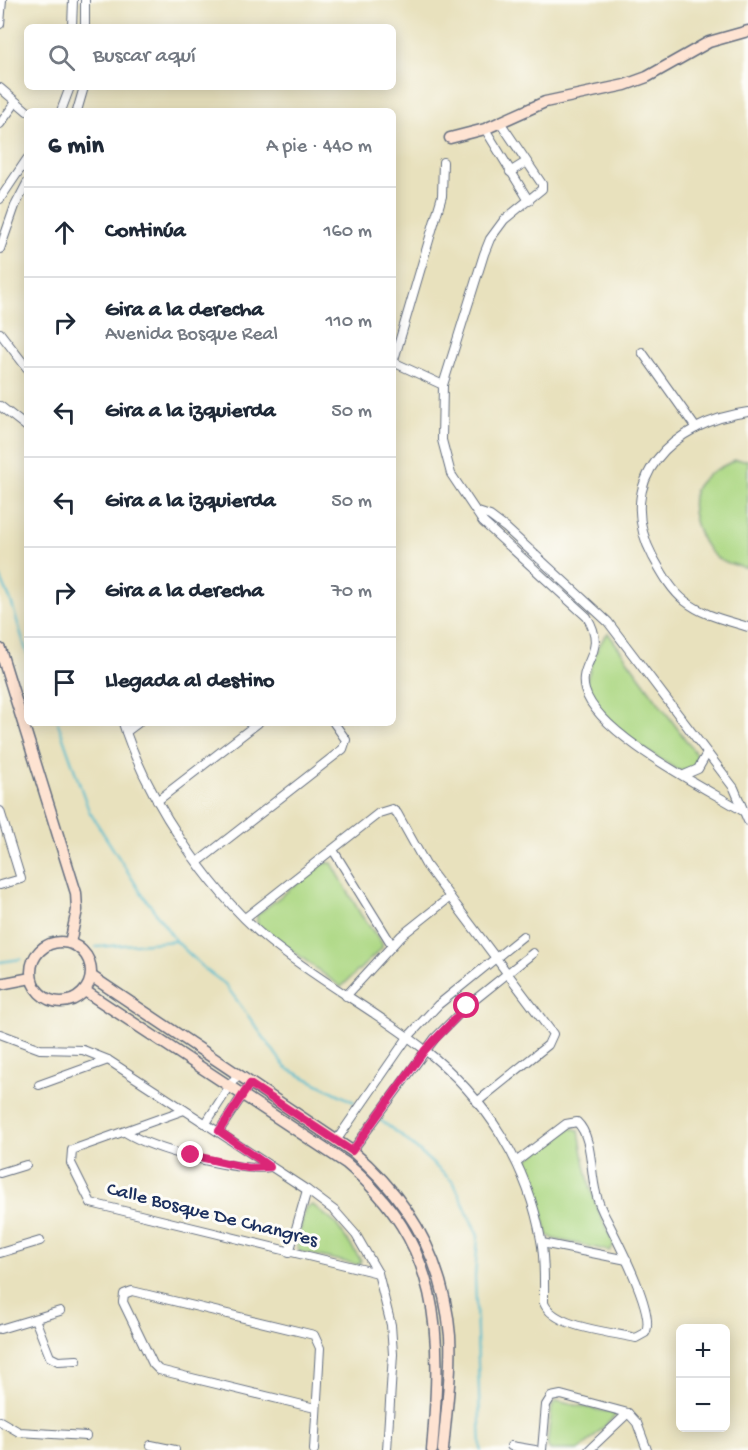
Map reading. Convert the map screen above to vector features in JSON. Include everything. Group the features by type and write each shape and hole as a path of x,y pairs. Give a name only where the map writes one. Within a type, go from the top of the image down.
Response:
{"main road":[{"path":"450,138 484,129 545,102 647,78 709,42 748,31"},
{"path":"0,649 76,893 77,910 70,943"},
{"path":"52,943 70,943 78,946 89,960 91,976 85,991 73,1000 55,1002 40,994 31,978 33,961 38,953 52,943"},
{"path":"91,976 352,1151 378,1174 402,1201 424,1238 443,1289 450,1338 438,1445"},
{"path":"0,984 31,978"},
{"path":"85,991 346,1162 382,1196 405,1230 424,1271 435,1322 438,1445"}],"street":[{"path":"0,24 2,0"},
{"path":"72,24 73,0"},
{"path":"85,0 85,24"},
{"path":"0,88 24,109"},
{"path":"62,108 69,90"},
{"path":"78,108 83,90"},
{"path":"0,124 16,102"},
{"path":"500,122 542,187 539,194 504,220 490,239 443,385 441,421 446,459 460,489 488,527 587,616 593,626 596,643 584,678 590,700 608,722 642,750 743,811"},
{"path":"484,129 529,201"},
{"path":"396,352 442,196 443,162"},
{"path":"510,172 526,162"},
{"path":"0,199 24,163"},
{"path":"0,249 15,206 24,189"},
{"path":"0,333 24,364"},
{"path":"642,351 696,428"},
{"path":"396,363 443,385"},
{"path":"0,406 24,425"},
{"path":"748,412 713,420 666,447 648,472 641,494 640,513 643,532 664,576 682,599 699,611 748,627"},
{"path":"478,512 490,516 506,528 608,622 706,755 734,788 748,820"},
{"path":"124,726 157,801 198,862 245,918 289,957 425,1050 477,1102 496,1126 528,1187 542,1243 544,1303 547,1311 562,1321 636,1338 645,1334 648,1323 627,1260 601,1208 586,1138 580,1125 577,1122 566,1124 516,1162"},
{"path":"126,732 134,726"},
{"path":"157,801 254,726"},
{"path":"198,862 343,749 346,740 336,726"},
{"path":"684,775 698,769 706,755"},
{"path":"245,918 379,813 392,809 397,813 426,865 554,1037 548,1045 477,1102"},
{"path":"0,811 21,879 0,885"},
{"path":"333,850 392,945"},
{"path":"346,996 392,945 450,897"},
{"path":"336,1141 408,1037 438,1005 523,936"},
{"path":"352,1151 425,1050 451,1020 533,952"},
{"path":"0,1034 40,1049 83,1050 108,1060 307,1190 345,1221 378,1273 386,1298 393,1354 387,1450"},
{"path":"39,1085 108,1060"},
{"path":"206,1123 237,1076"},
{"path":"219,1131 250,1084"},
{"path":"125,1132 184,1110"},
{"path":"125,1132 151,1144 232,1166 270,1167"},
{"name":"Calle Bosque De Changres","path":"125,1132 75,1148 70,1154 71,1163 86,1195 96,1206 378,1273"},
{"path":"0,1173 26,1165"},
{"path":"289,1253 307,1190"},
{"path":"0,1252 40,1241"},
{"path":"542,1243 627,1260"},
{"path":"314,1450 320,1348 314,1335 132,1291 124,1294 123,1302 153,1364 159,1370 315,1408"},
{"path":"0,1329 60,1311"},
{"path":"35,1319 50,1357 58,1361 76,1360"},
{"path":"542,1450 546,1405 551,1397 561,1395 628,1413 637,1423 648,1450"},
{"path":"589,1450 628,1413"},
{"path":"0,1421 19,1432 86,1436"},
{"path":"151,1445 175,1450"},
{"path":"511,1446 535,1450"}],"green space":[{"path":"735,460 748,460 748,568 717,558 711,552 700,535 694,514 694,494 697,486 710,474"},
{"path":"608,633 696,754 697,764 693,769 679,771 657,758 612,724 596,706 586,684 597,650"},
{"path":"323,863 332,863 361,915 382,943 382,948 341,987 257,924 257,915"},
{"path":"570,1128 579,1130 591,1188 600,1215 614,1244 610,1251 554,1239 548,1235 527,1160"},
{"path":"313,1205 336,1224 361,1260 359,1265 300,1252 297,1245 305,1208"},
{"path":"556,1401 617,1414 580,1450 550,1450 547,1445 552,1406"}],"waterway":[{"path":"0,576 12,604 24,644"},
{"path":"59,726 89,811 140,891 176,941 206,970 225,984 286,1068 354,1102"},
{"path":"96,947 176,941"},
{"path":"0,962 21,959"},
{"path":"380,1120 402,1136 454,1183 478,1236 475,1276 481,1450"}],"route":[{"path":"191,1155 232,1166 258,1169 270,1167 219,1131 250,1084 352,1151 425,1050 451,1020 467,1006"}]}
